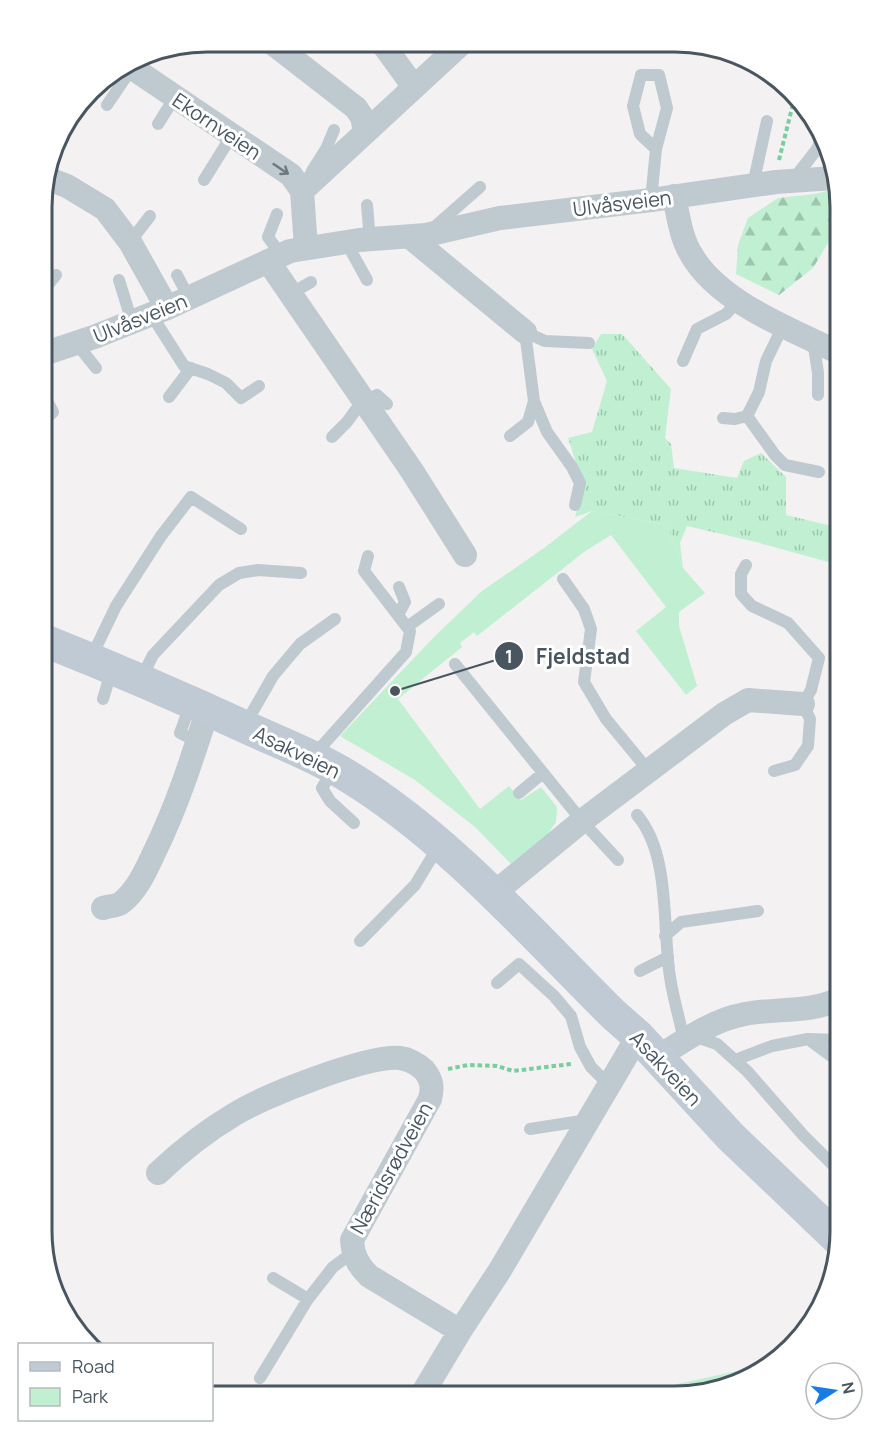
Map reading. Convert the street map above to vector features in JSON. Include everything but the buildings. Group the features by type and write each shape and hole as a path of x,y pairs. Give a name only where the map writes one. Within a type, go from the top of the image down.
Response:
{"main road":[{"name":"Asakveien","path":"53,644 199,705 322,763 346,775 393,808 474,875 614,1015 668,1042 730,1136 829,1230"}],"street":[{"path":"285,53 356,108 362,117 365,131"},
{"path":"389,53 414,87"},
{"path":"306,248 305,188 450,53"},
{"name":"Ekornveien","path":"136,70 291,176 305,188"},
{"name":"Ulvåsveien","path":"53,347 76,343 160,311 274,258 306,248 418,236 500,218 784,181 827,178"},
{"path":"55,181 68,186 105,209 130,242 160,311"},
{"path":"675,196 681,225 691,254 714,283 765,318 830,348"},
{"path":"418,236 525,332"},
{"path":"274,258 290,294 372,402 465,555"},
{"path":"493,894 582,821 724,714 748,700 803,704"},
{"path":"104,908 120,904 134,889 146,870 173,814 198,742 199,705"},
{"path":"427,1386 500,1270 609,1085 668,1042 721,1021 745,1014 814,1008 829,1003"},
{"name":"Næridsrødveien","path":"158,1173 174,1158 235,1114 263,1100 333,1073 377,1060 402,1058 420,1066 430,1077 433,1088 430,1099 352,1240 352,1253 359,1266 369,1276 460,1331"}],"lane":[{"path":"651,200 656,149 667,108 659,75 641,75 633,106 640,134 656,149"},
{"path":"107,105 123,78"},
{"path":"158,124 175,97"},
{"path":"753,185 766,121"},
{"path":"305,188 311,172 326,149 333,130"},
{"path":"204,180 232,135"},
{"path":"784,181 818,147"},
{"path":"418,236 480,187"},
{"path":"368,205 370,240"},
{"path":"274,258 268,237 278,214"},
{"path":"130,242 150,216"},
{"path":"346,242 367,280"},
{"path":"53,279 56,275"},
{"path":"160,311 177,275"},
{"path":"119,280 160,311 184,366 226,384 241,398 259,386"},
{"path":"290,294 311,282"},
{"path":"683,361 697,329 726,314 740,300"},
{"path":"723,418 735,419 747,416 759,392 766,361 783,326"},
{"path":"525,332 545,341 589,343"},
{"path":"525,332 534,401 547,432 572,467 579,483 575,505"},
{"path":"813,340 818,373 818,395"},
{"path":"76,343 96,368"},
{"path":"169,397 191,368"},
{"path":"510,436 528,422 534,401"},
{"path":"332,436 372,402"},
{"path":"747,416 785,465 819,472"},
{"path":"103,699 114,669 116,606 161,536 191,497 241,529"},
{"path":"354,823 330,801 322,788 322,763 355,707 406,652 410,631 364,571 368,556"},
{"path":"746,565 741,574 741,594 752,606 788,623 819,658 811,690 803,704 810,719 808,746 795,765 774,771"},
{"path":"114,669 153,655 219,585 239,573 258,570 302,573"},
{"path":"563,579 584,609 591,629 584,682 606,719 648,770"},
{"path":"398,615 405,602 399,587"},
{"path":"407,627 439,604"},
{"path":"245,726 273,676 300,644 335,618"},
{"path":"455,664 582,821 618,860"},
{"path":"519,793 543,773"},
{"path":"637,815 648,827 658,862 662,928 670,978 668,1042 717,1044 747,1071 829,1161"},
{"path":"360,941 415,885 439,846"},
{"path":"662,928 681,922 758,910"},
{"path":"640,971 668,957"},
{"path":"497,983 519,964 572,1016 580,1047 590,1064 609,1085"},
{"path":"735,1060 772,1046 808,1039 829,1040"},
{"path":"808,1039 829,1055"},
{"path":"530,1129 589,1119"},
{"path":"260,1378 308,1299 333,1267 352,1253"},
{"path":"273,1278 308,1299"}],"path":[{"path":"784,181 779,162 792,107"},
{"path":"430,1077 468,1065 497,1066 513,1071 590,1064"}],"green space":[{"path":"828,191 830,240 813,268 779,295 736,274 738,245 748,218 778,198"},
{"path":"601,334 622,334 671,389 665,438 671,444 674,468 737,478 744,461 761,453 786,477 786,515 830,525 830,562 687,526 680,543 683,568 667,525 592,511 575,517 584,487 568,438 592,432 607,381 592,349"},
{"path":"592,511 667,525 683,568 705,593 679,612 679,626 697,686 686,695 636,631 666,607 611,535 584,552 477,636 474,632 460,643 462,647 398,699 480,809 509,786 521,800 541,787 557,807 556,822 545,838 513,866 475,827 415,780 340,736 435,636 482,591"},
{"path":"746,1369 704,1384 668,1386"}],"place":[{"name":"Fjeldstad","path":"395,691"}]}
